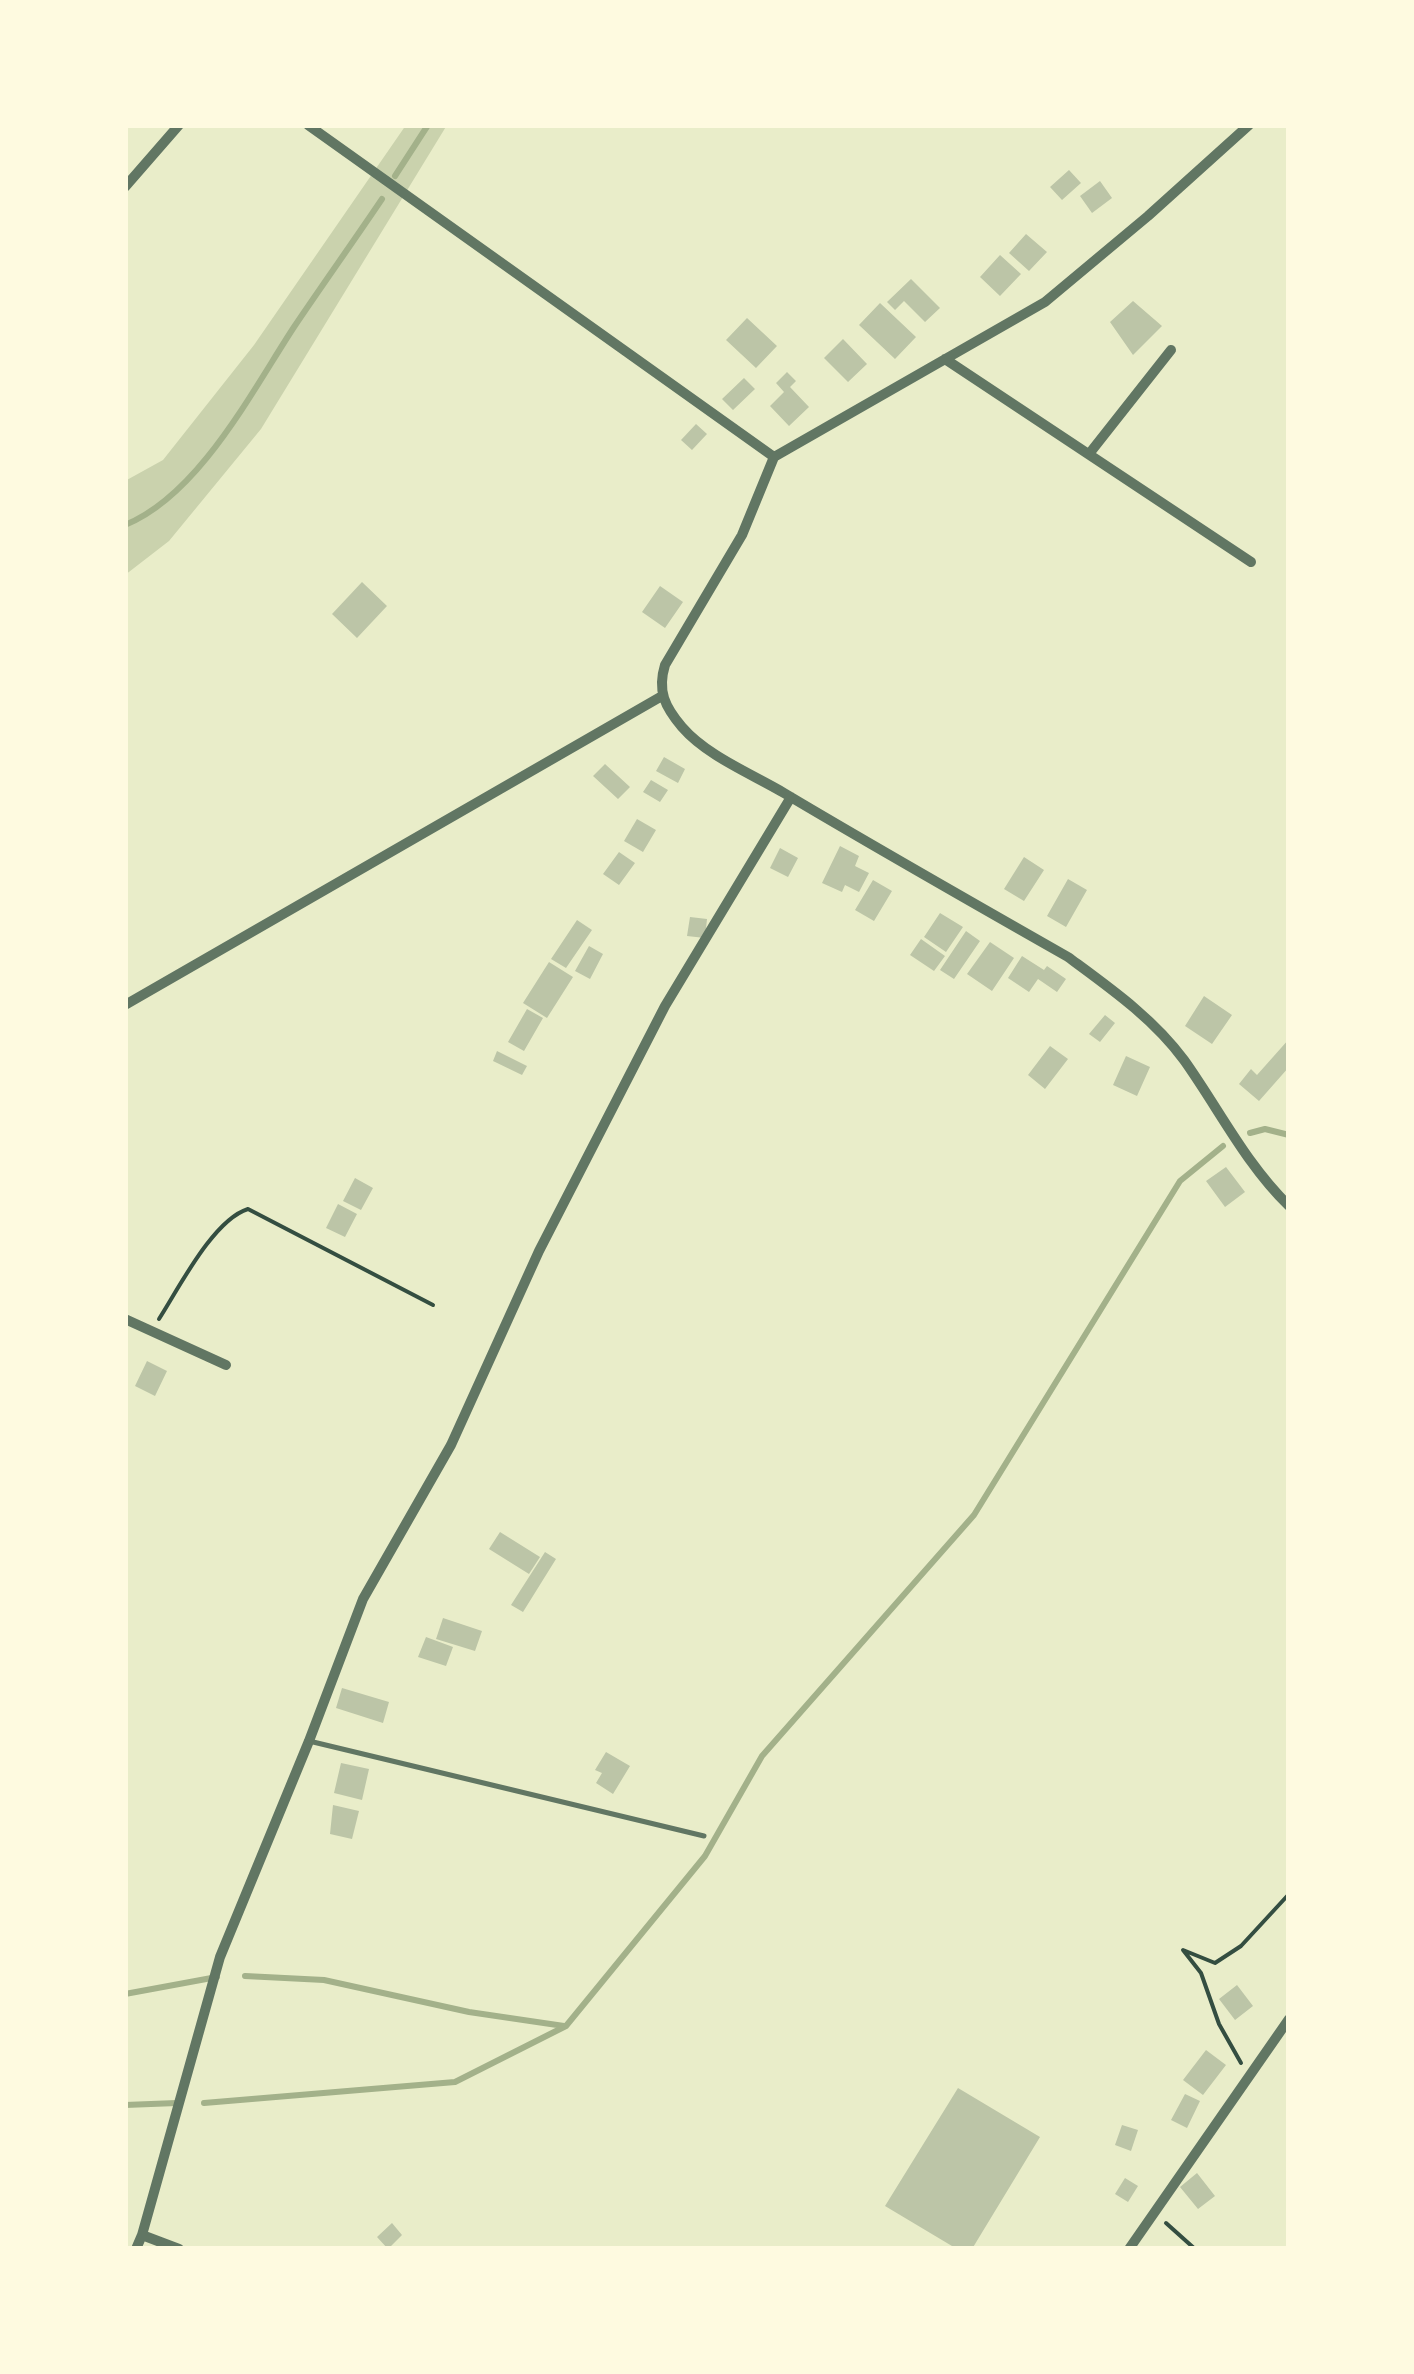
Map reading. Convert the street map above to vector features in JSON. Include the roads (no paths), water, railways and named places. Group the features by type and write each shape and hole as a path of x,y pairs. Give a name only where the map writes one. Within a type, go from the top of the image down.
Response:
{"street":[{"path":"125,187 178,125"},
{"path":"308,125 774,456"},
{"path":"1250,125 1045,302 774,456 742,536 665,665 660,684 662,696 695,738 1068,958 1144,1016 1183,1059 1259,1174 1289,1206"},
{"path":"1089,454 1172,350"},
{"path":"945,359 1251,562"},
{"path":"125,1006 662,696"},
{"path":"136,2249 220,1958 363,1600 451,1445 557,1216 665,1006 791,798"},
{"path":"125,1319 226,1366"},
{"path":"1129,2249 1289,2019"},
{"path":"142,2235 179,2249"}],"lane":[{"path":"309,1741 704,1836"}],"waterway":[{"path":"395,176 428,125"},
{"path":"125,525 152,511 177,490 222,439 382,199"},
{"path":"1250,1133 1265,1129 1289,1135"},
{"path":"204,2103 455,2082 566,2026 705,1856 762,1756 974,1515 1180,1181 1223,1146"},
{"path":"245,1976 324,1980 469,2012 564,2026"},
{"path":"125,1994 217,1977"},
{"path":"125,2105 177,2103"}]}
